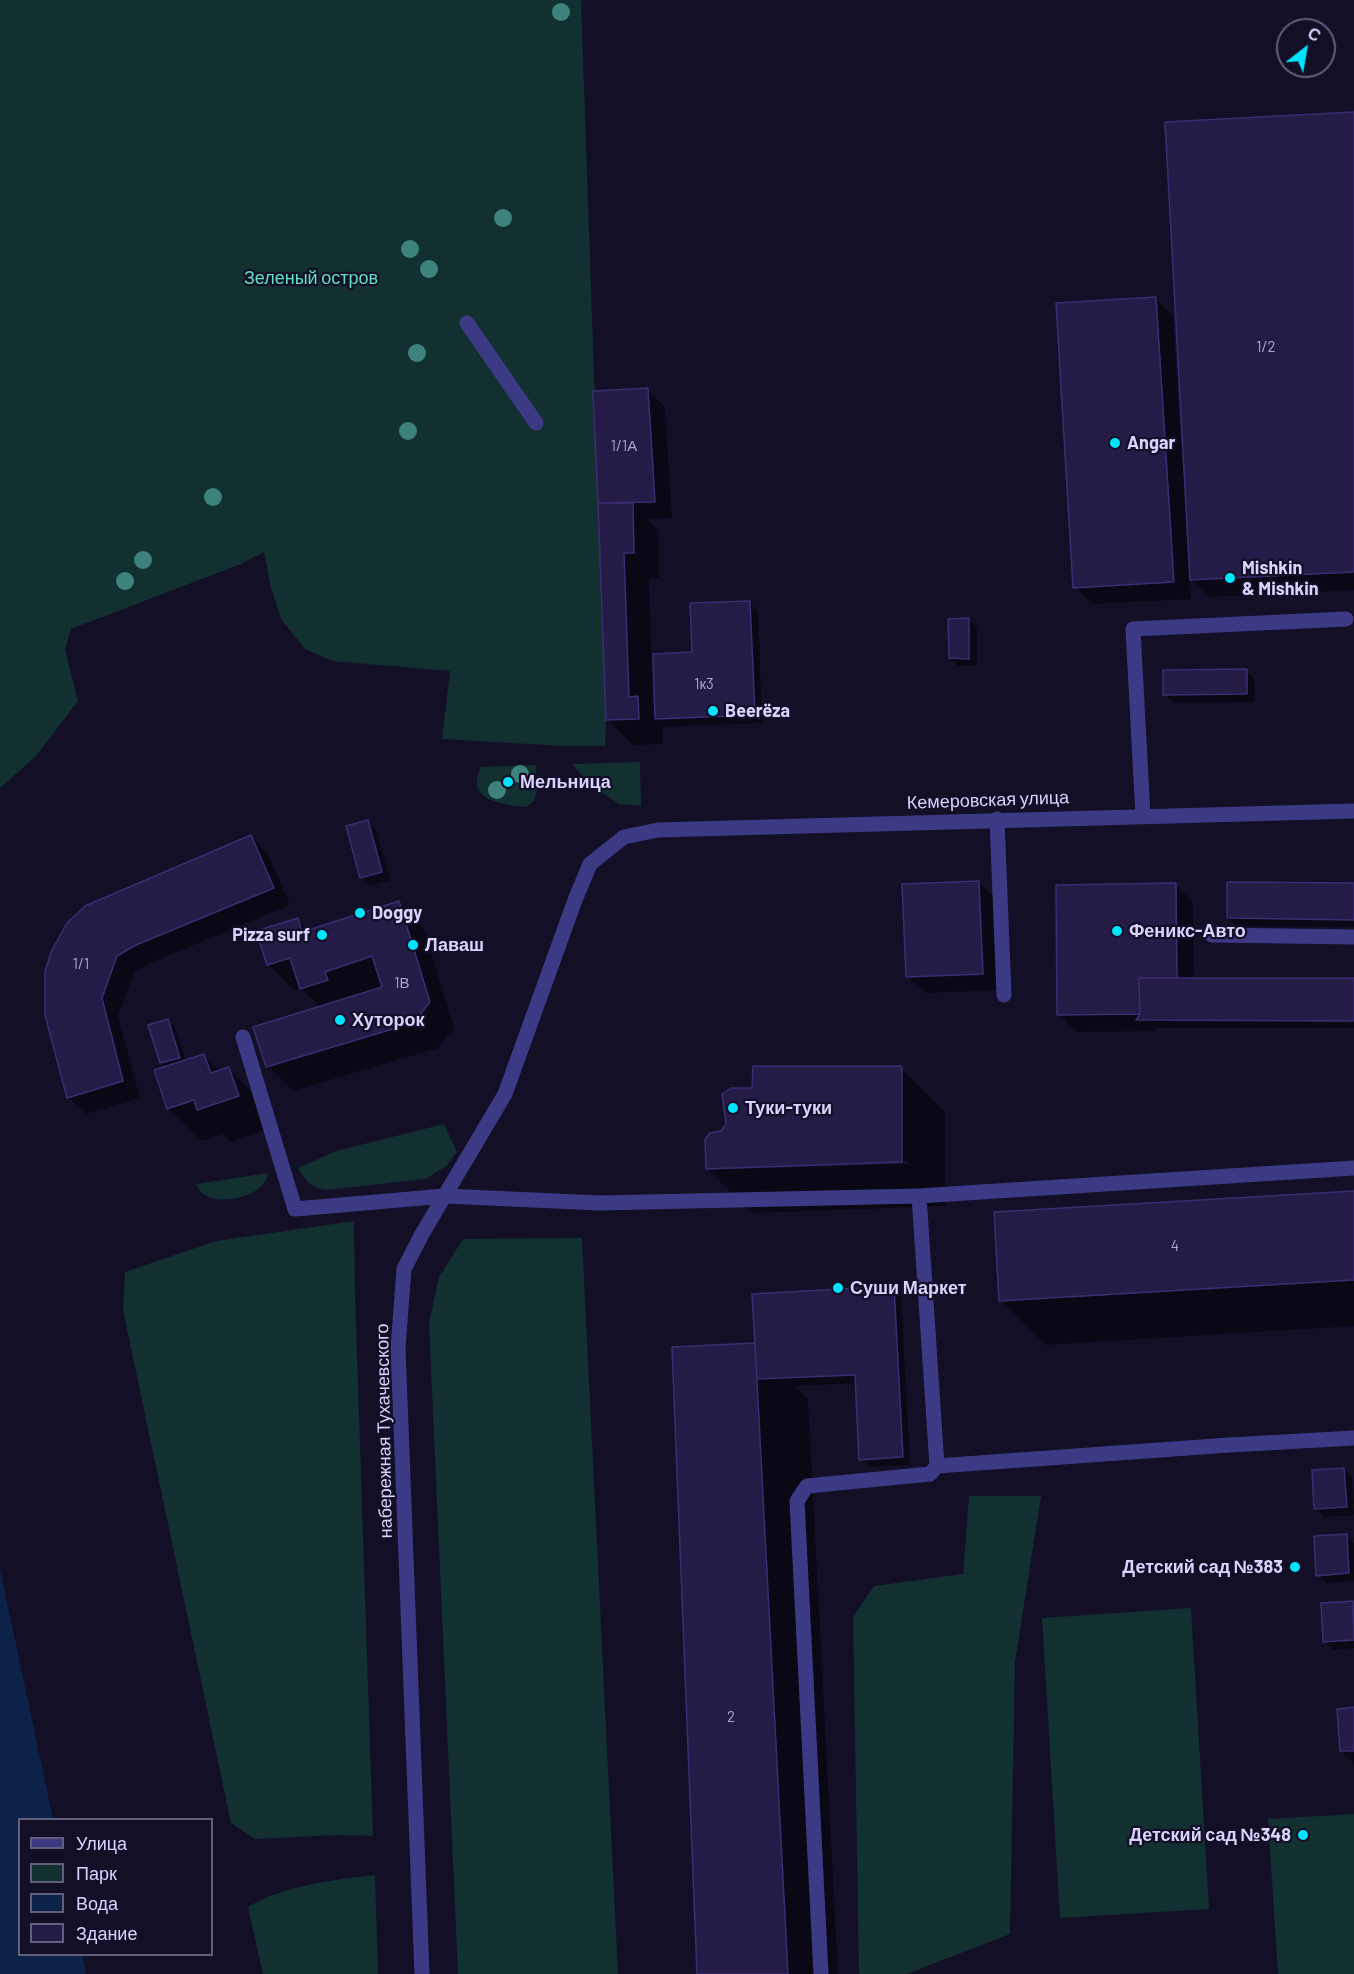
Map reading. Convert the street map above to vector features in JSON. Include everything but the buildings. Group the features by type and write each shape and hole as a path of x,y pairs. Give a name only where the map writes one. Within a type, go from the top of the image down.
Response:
{"street":[{"path":"467,323 536,423"},
{"path":"1143,816 1133,629 1346,619"},
{"name":"Кемеровская улица","path":"624,837 658,830 1354,811"},
{"path":"997,819 1004,995"},
{"name":"набережная Тухачевского","path":"422,1974 398,1348 404,1269 422,1234 505,1094 574,900 590,864 624,837"},
{"path":"1212,935 1354,937"},
{"path":"243,1037 295,1209 445,1196 599,1203 919,1196 1354,1168"},
{"path":"919,1196 938,1466"},
{"path":"820,1974 797,1501 807,1486 930,1474 938,1466 1229,1444 1354,1438"}],"green space":[{"name":"Зеленый остров","path":"0,0 581,0 606,720 605,746 563,746 442,739 450,671 332,661 305,649 281,619 270,584 264,552 241,564 71,629 65,649 78,701 36,756 0,788"},
{"path":"640,762 641,806 619,804 590,784 572,764"},
{"path":"536,766 537,792 534,801 526,807 507,805 488,799 478,787 477,778 481,767"},
{"path":"444,1124 457,1152 446,1166 426,1179 325,1190 309,1182 298,1168 336,1151"},
{"path":"268,1173 260,1188 242,1197 231,1199 212,1198 205,1195 196,1184"},
{"path":"354,1221 373,1836 338,1835 255,1839 231,1823 123,1310 125,1272 216,1241"},
{"path":"582,1238 618,1974 458,1974 429,1323 439,1277 463,1239"},
{"path":"969,1496 1041,1496 1015,1662 1010,1934 907,1974 859,1974 853,1617 874,1586 963,1574"},
{"path":"1191,1608 1209,1909 1060,1918 1042,1618"},
{"path":"1354,1814 1354,1974 1278,1974 1268,1819"},
{"path":"375,1875 378,1974 263,1974 248,1907 278,1893 326,1882"}],"water":[{"path":"0,1569 53,1818 18,1818 18,1956 82,1956 86,1974 0,1974"}],"place":[{"name":"Angar","path":"1115,443"},
{"name":"Mishkin & Mishkin","path":"1230,578"},
{"name":"Beerëza","path":"713,711"},
{"name":"Мельница","path":"508,782"},
{"name":"Doggy","path":"360,913"},
{"name":"Феникс-Авто","path":"1117,931"},
{"name":"Pizza surf","path":"322,935"},
{"name":"Лаваш","path":"413,945"},
{"name":"Хуторок","path":"340,1020"},
{"name":"Туки-туки","path":"733,1108"},
{"name":"Суши Маркет","path":"838,1288"},
{"name":"Детский сад №383","path":"1295,1567"},
{"name":"Детский сад №348","path":"1303,1835"}]}
